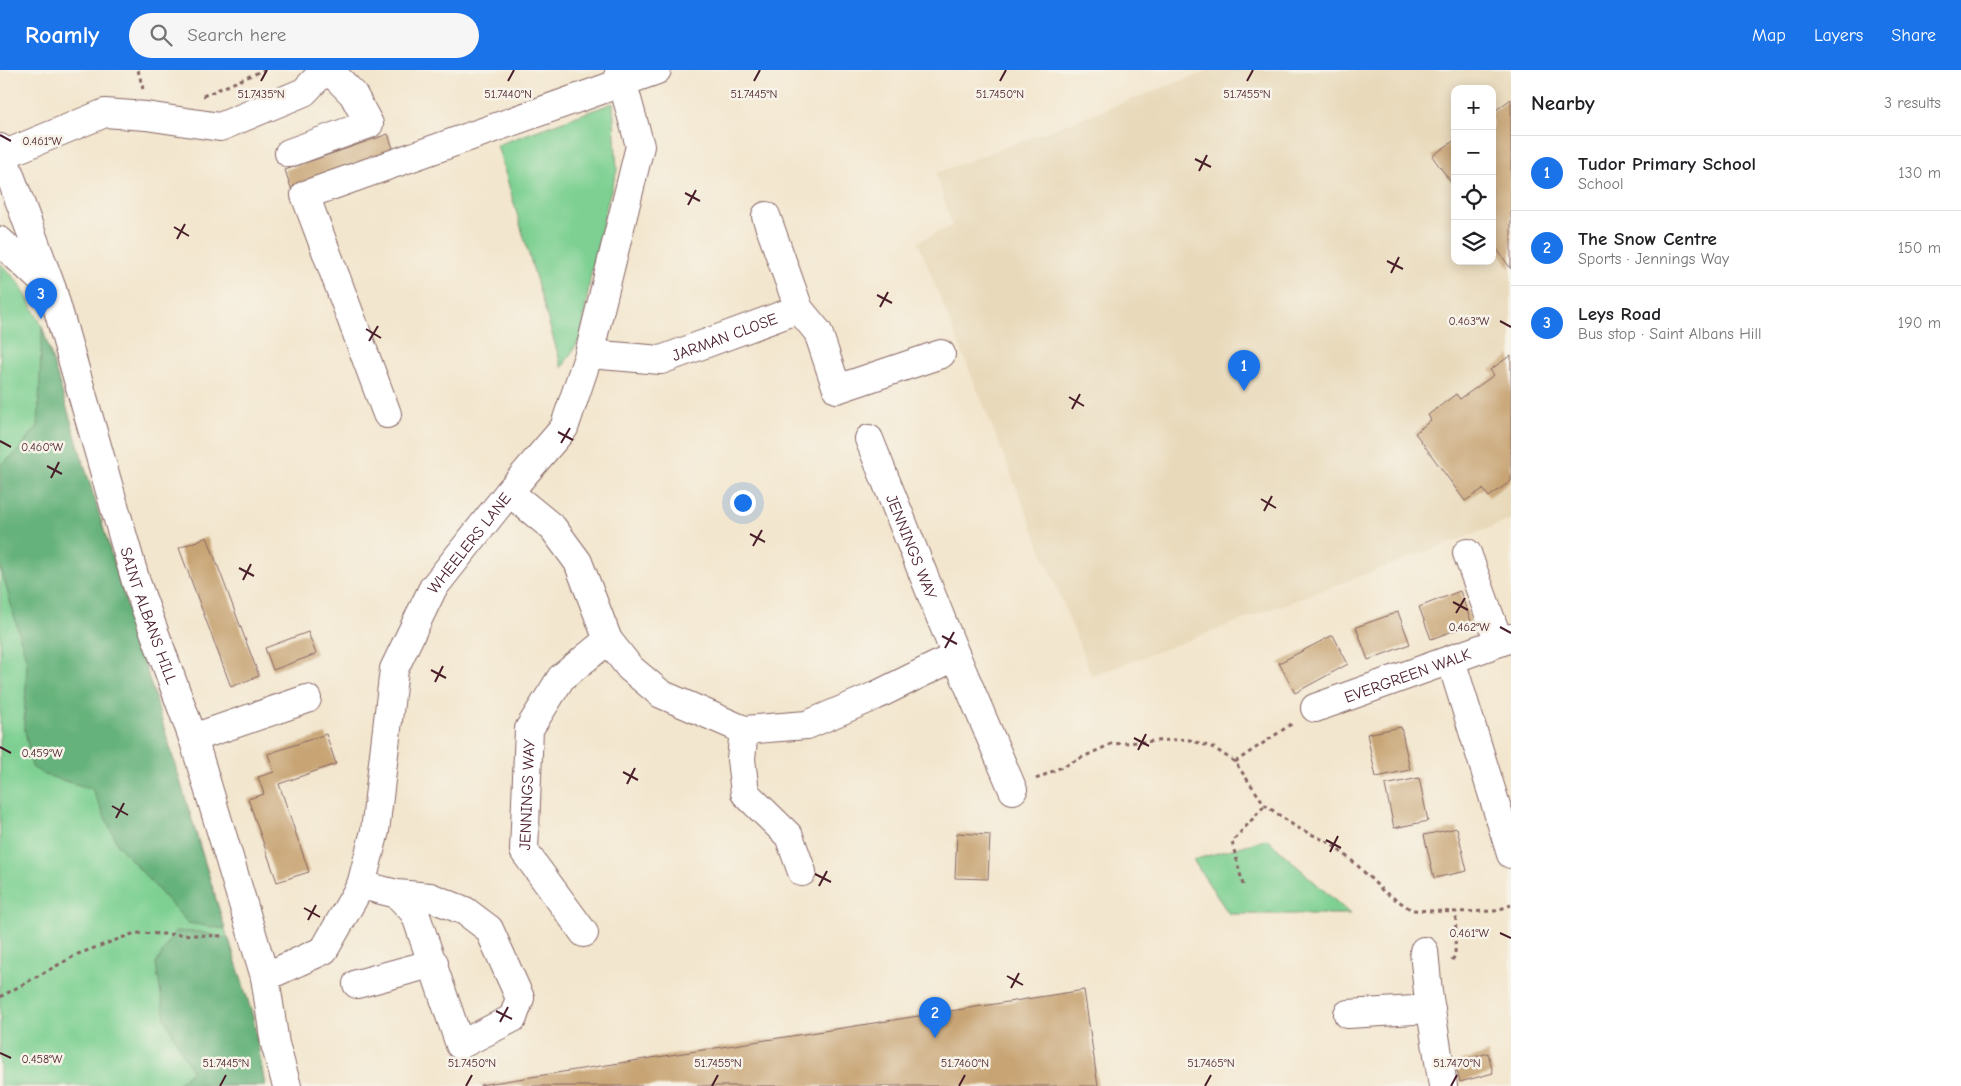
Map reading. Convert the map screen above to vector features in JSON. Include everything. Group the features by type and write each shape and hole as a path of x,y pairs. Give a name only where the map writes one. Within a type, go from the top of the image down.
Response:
{"street":[{"path":"2,151 105,113 146,116 220,127 304,92 325,70"},
{"path":"289,153 369,124 353,94 329,70"},
{"path":"387,414 305,195 621,77 657,70"},
{"name":"WHEELERS LANE","path":"265,977 324,950 361,885 375,831 394,669 433,588 509,492 564,428 589,354 640,146 621,77"},
{"name":"SAINT ALBANS HILL","path":"2,151 52,289 136,582 193,738 265,977 275,1044 287,1086"},
{"name":"JARMAN CLOSE","path":"766,216 799,310 818,332 837,389 941,354"},
{"path":"0,241 52,289"},
{"name":"JARMAN CLOSE","path":"589,354 662,360 799,310"},
{"name":"JENNINGS WAY","path":"869,439 1012,790"},
{"path":"509,492 553,528 578,562 608,640 630,668 662,694 744,730 807,725 876,696 956,656"},
{"name":"EVERGREEN WALK","path":"1315,708 1505,640 1467,553"},
{"name":"JENNINGS WAY","path":"584,932 524,851 529,729 561,678 608,640"},
{"path":"1451,660 1511,854"},
{"path":"193,738 307,698"},
{"path":"744,730 740,759 745,793 789,836 802,872"},
{"path":"361,885 398,894 430,897 465,911 489,929 520,998 513,1018 460,1045 434,963 415,912 398,894"},
{"path":"1424,950 1442,1086"},
{"path":"357,984 434,963"},
{"path":"1348,1014 1431,1009"}],"path":[{"path":"203,96 264,70"},
{"path":"1236,762 1315,708"},
{"path":"1012,790 1111,744 1188,739 1214,748 1236,762 1265,805 1296,827 1330,842 1383,891 1412,910 1495,911 1511,905"},
{"path":"1243,885 1232,842 1265,805"},
{"path":"0,997 78,954 135,933 253,937"}],"shaded area":[{"path":"1210,70 1511,70 1511,520 1092,676 918,242 952,226 936,173"}],"green space":[{"path":"613,103 617,171 608,200 590,279 581,337 562,368 497,145"},
{"path":"0,263 20,284 42,326 253,1017 265,1086 0,1086"},
{"path":"42,326 225,929 188,923 118,845 92,789 45,775 32,767 24,725 27,662 0,565 0,465 14,455 38,426"},
{"path":"1267,839 1350,914 1229,914 1193,860"},
{"path":"175,931 199,932 229,939 253,1017 265,1086 175,1086 192,1071 165,1019 156,964"}],"building":[{"path":"1511,99 1511,269 1496,248 1496,110"},
{"path":"388,134 395,154 292,191 285,170"},
{"path":"1451,143 1451,182 1432,156"},
{"path":"1511,355 1511,481 1489,497 1483,489 1465,501 1415,433 1431,420 1428,415 1456,394 1460,399 1494,375 1490,370"},
{"path":"207,537 259,676 231,687 179,548"},
{"path":"1460,591 1472,624 1431,639 1419,607"},
{"path":"1398,612 1410,644 1368,660 1356,627"},
{"path":"308,632 316,654 273,670 265,648"},
{"path":"1333,635 1348,664 1295,693 1279,663"},
{"path":"1401,727 1410,770 1376,777 1367,734"},
{"path":"326,734 336,764 279,784 309,872 277,882 248,799 264,794 258,777 274,772 268,754"},
{"path":"1419,778 1428,821 1394,828 1385,785"},
{"path":"1457,828 1467,871 1434,878 1424,835"},
{"path":"957,833 990,835 988,879 955,878"},
{"path":"1084,990 1098,1086 480,1086 480,1085"},
{"path":"1488,1053 1493,1073 1460,1082 1455,1063"}],"place":[{"name":"Leys Road","path":"41,319"},
{"name":"Tudor Primary School","path":"1244,391"},
{"name":"The Snow Centre","path":"935,1038"}]}
